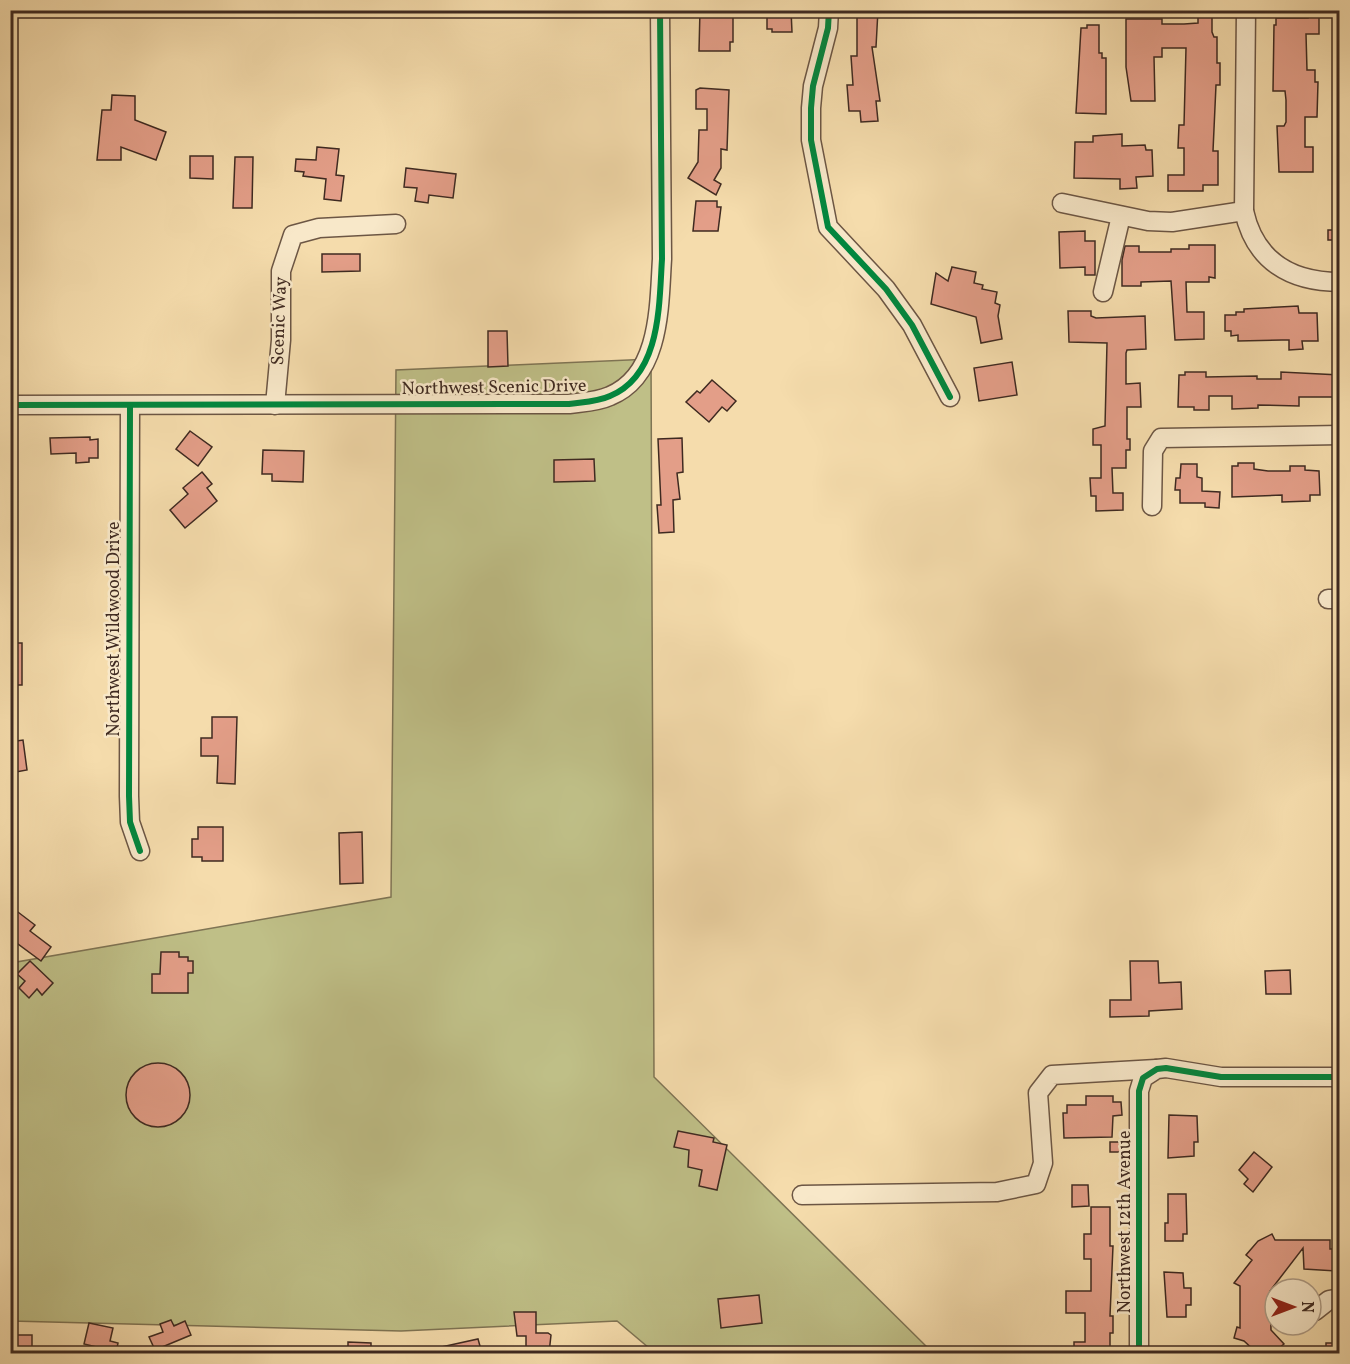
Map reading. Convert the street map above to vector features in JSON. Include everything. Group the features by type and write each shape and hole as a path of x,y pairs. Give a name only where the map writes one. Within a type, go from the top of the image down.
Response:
{"street":[{"name":"Northwest Scenic Drive","path":"10,405 569,404 596,401 611,396 636,377 652,344 662,259 660,10"},
{"path":"829,10 828,27 813,86 811,108 811,140 828,227 886,288 912,325 950,396"},
{"path":"1246,10 1244,211 1255,243 1270,260 1291,274 1320,282 1340,282"},
{"path":"1062,203 1148,221 1172,222 1244,211"},
{"path":"1103,292 1121,216"},
{"name":"Scenic Way","path":"275,405 281,340 281,271 293,235 319,228 396,224"},
{"name":"Northwest Wildwood Drive","path":"130,406 129,796 130,822 140,851"},
{"path":"1152,506 1153,451 1155,443 1161,438 1340,435"},
{"path":"802,1195 997,1192 1036,1184 1043,1163 1038,1093 1052,1075 1182,1068 1221,1077 1340,1077"},
{"name":"Northwest 12th Avenue","path":"1139,1353 1139,1091 1143,1078 1157,1069"},
{"path":"1323,1305 1329,1300 1340,1298"}],"green space":[{"path":"651,359 654,1077 933,1353 655,1353 617,1321 401,1331 11,1321 11,963 391,897 396,370"}],"building":[{"path":"700,10 733,10 733,42 730,42 730,51 699,51"},
{"path":"767,10 791,10 792,32 772,32 772,29 767,29"},
{"path":"857,10 878,10 876,47 872,47 880,101 876,101 878,121 861,122 860,111 849,111 847,85 853,85 851,56 857,56"},
{"path":"1308,14 1319,14 1319,34 1306,34 1307,70 1315,70 1315,82 1318,82 1317,117 1305,117 1305,147 1313,147 1313,172 1279,172 1277,126 1284,126 1286,122 1286,100 1285,91 1273,91 1274,25 1276,25 1276,18 1308,18"},
{"path":"1198,17 1212,17 1212,32 1214,37 1217,37 1220,85 1216,85 1213,151 1218,151 1218,185 1203,185 1203,191 1168,191 1168,175 1184,175 1184,148 1178,148 1179,125 1184,125 1186,48 1162,48 1162,57 1154,57 1155,101 1131,101 1126,67 1126,19 1162,19 1162,24 1184,24 1198,23"},
{"path":"1087,25 1099,25 1099,53 1102,53 1102,58 1106,58 1106,114 1076,113 1081,28 1087,28"},
{"path":"700,88 729,90 727,150 721,149 721,168 714,180 721,184 716,195 688,178 698,162 699,130 707,130 707,109 696,109 696,90"},
{"path":"112,95 135,96 135,120 166,132 156,160 121,147 121,160 97,160 102,110 111,110"},
{"path":"1122,134 1122,146 1145,145 1146,150 1152,150 1153,176 1136,177 1137,188 1120,189 1120,179 1074,178 1075,142 1093,142 1093,136"},
{"path":"317,147 339,149 336,175 344,176 341,201 324,199 326,179 303,176 304,172 295,171 296,159 316,160"},
{"path":"190,156 213,156 213,179 190,178"},
{"path":"235,157 253,157 252,208 233,208"},
{"path":"406,168 456,174 453,198 429,195 428,203 415,201 417,188 404,187"},
{"path":"696,201 717,201 717,207 721,207 718,231 693,231"},
{"path":"1328,230 1340,230 1340,240 1328,240"},
{"path":"1085,231 1085,241 1095,241 1095,275 1085,275 1085,267 1060,268 1059,232"},
{"path":"1189,245 1215,245 1215,278 1209,277 1209,282 1186,282 1187,312 1204,312 1204,339 1175,340 1171,281 1141,282 1141,286 1122,286 1122,260 1125,246 1139,246 1139,252 1171,252 1171,249 1189,249"},
{"path":"322,254 360,254 360,271 322,272"},
{"path":"952,267 976,272 974,283 983,285 982,289 997,292 995,303 1000,305 998,316 1002,339 981,343 976,317 931,304 936,273 948,281"},
{"path":"1298,306 1299,313 1317,313 1318,341 1302,341 1303,349 1289,350 1289,340 1238,341 1238,335 1231,336 1231,331 1225,331 1225,315 1236,315 1236,312 1244,312 1244,309"},
{"path":"1068,311 1091,311 1091,316 1096,318 1145,316 1146,349 1127,350 1126,353 1126,384 1140,383 1141,407 1127,407 1127,439 1130,439 1130,450 1126,450 1126,468 1112,468 1113,493 1123,493 1123,510 1096,511 1096,496 1091,496 1090,478 1101,478 1101,445 1093,445 1093,429 1105,426 1107,343 1069,342"},
{"path":"488,331 507,331 508,366 488,367"},
{"path":"1012,362 1017,395 979,401 974,368"},
{"path":"1185,372 1206,372 1206,377 1257,376 1257,379 1281,379 1281,372 1340,375 1340,397 1299,397 1299,406 1258,405 1258,408 1232,409 1232,396 1209,396 1209,410 1194,410 1194,407 1178,407 1179,375 1185,375"},
{"path":"712,380 736,401 727,411 722,407 709,422 686,402 697,391 700,393"},
{"path":"190,431 212,447 198,466 176,449"},
{"path":"90,437 90,440 98,439 98,458 89,458 89,462 76,463 76,453 51,454 50,438"},
{"path":"682,438 683,472 677,473 680,499 673,500 674,532 659,533 657,505 661,505 658,439"},
{"path":"263,450 304,451 303,482 272,481 272,474 262,474"},
{"path":"594,459 595,481 554,482 554,460"},
{"path":"1238,463 1254,463 1254,469 1268,471 1290,471 1290,466 1305,466 1305,470 1319,471 1320,495 1310,495 1310,501 1282,502 1282,495 1232,497 1232,466 1238,466"},
{"path":"1181,464 1197,464 1197,477 1202,478 1202,491 1220,492 1219,508 1205,507 1205,503 1180,503 1180,490 1175,490 1176,478 1180,478"},
{"path":"202,472 212,484 207,488 217,501 185,528 170,510 188,494 183,488"},
{"path":"10,643 22,643 22,685 10,685"},
{"path":"212,717 237,717 235,784 217,783 218,756 201,756 201,738 212,738"},
{"path":"23,740 27,770 10,773 10,742"},
{"path":"198,827 223,827 223,861 202,861 202,857 192,857 192,839 198,839"},
{"path":"362,832 363,883 340,884 339,833"},
{"path":"10,906 35,925 30,931 51,947 41,961 10,938"},
{"path":"161,952 179,952 179,957 188,957 188,961 193,961 193,973 188,973 188,993 152,993 152,974 160,974"},
{"path":"30,961 53,983 42,995 37,989 29,998 19,988 25,981 17,974"},
{"path":"1130,961 1158,961 1159,983 1181,982 1182,1009 1149,1011 1149,1016 1110,1017 1110,1000 1131,1000"},
{"path":"1290,970 1291,994 1266,994 1265,971"},
{"path":"158,1063 176,1069 184,1077 190,1095 184,1113 176,1121 158,1127 140,1121 132,1113 126,1095 132,1077 140,1069"},
{"path":"1086,1096 1113,1096 1113,1102 1121,1102 1122,1115 1113,1116 1112,1137 1064,1138 1063,1113 1067,1113 1067,1105 1086,1105"},
{"path":"1169,1115 1197,1116 1198,1142 1194,1142 1194,1156 1168,1158"},
{"path":"678,1131 714,1138 713,1142 727,1145 717,1190 699,1186 702,1170 688,1167 689,1150 674,1147"},
{"path":"1110,1142 1124,1142 1124,1152 1110,1152"},
{"path":"1254,1152 1272,1167 1253,1192 1244,1184 1248,1179 1239,1170"},
{"path":"1072,1185 1088,1185 1089,1206 1072,1207"},
{"path":"1168,1194 1186,1194 1187,1234 1183,1234 1183,1241 1165,1241 1165,1223 1168,1223"},
{"path":"1091,1207 1110,1207 1110,1246 1113,1246 1110,1316 1113,1316 1113,1333 1110,1333 1110,1350 1088,1350 1088,1353 1074,1353 1074,1342 1085,1342 1085,1313 1066,1313 1066,1291 1091,1291 1091,1259 1084,1259 1084,1234 1091,1234"},
{"path":"1272,1234 1275,1240 1330,1240 1330,1249 1336,1249 1336,1271 1304,1269 1303,1248 1281,1277 1263,1277 1263,1337 1278,1337 1284,1344 1279,1348 1285,1353 1257,1353 1244,1341 1234,1338 1237,1327 1240,1328 1240,1286 1234,1283 1252,1260 1246,1255 1258,1241"},
{"path":"1164,1272 1183,1273 1184,1288 1191,1288 1191,1305 1186,1305 1186,1317 1167,1317"},
{"path":"759,1295 762,1323 721,1328 718,1299"},
{"path":"514,1312 536,1312 536,1333 551,1335 549,1353 526,1352 526,1336 517,1336"},
{"path":"171,1320 174,1326 185,1321 191,1335 155,1350 149,1337 163,1332 160,1324"},
{"path":"89,1323 113,1328 110,1341 118,1343 116,1353 100,1353 101,1348 84,1344"},
{"path":"10,1335 32,1335 32,1353 10,1353"},
{"path":"478,1339 482,1353 433,1353 432,1349"},
{"path":"348,1342 371,1343 371,1353 348,1353"},
{"path":"1326,1343 1340,1343 1340,1353 1326,1353"}],"cycle path":[{"path":"10,405 569,404 605,398 627,386 639,372 648,356 654,337 660,297 662,259 660,10"},
{"path":"829,10 828,28 813,86 811,108 811,140 828,227 886,289 912,325 950,397"},
{"path":"130,406 129,796 130,822 140,851"},
{"path":"1139,1354 1139,1091 1143,1078 1157,1069 1166,1068 1221,1077 1340,1077"}]}
